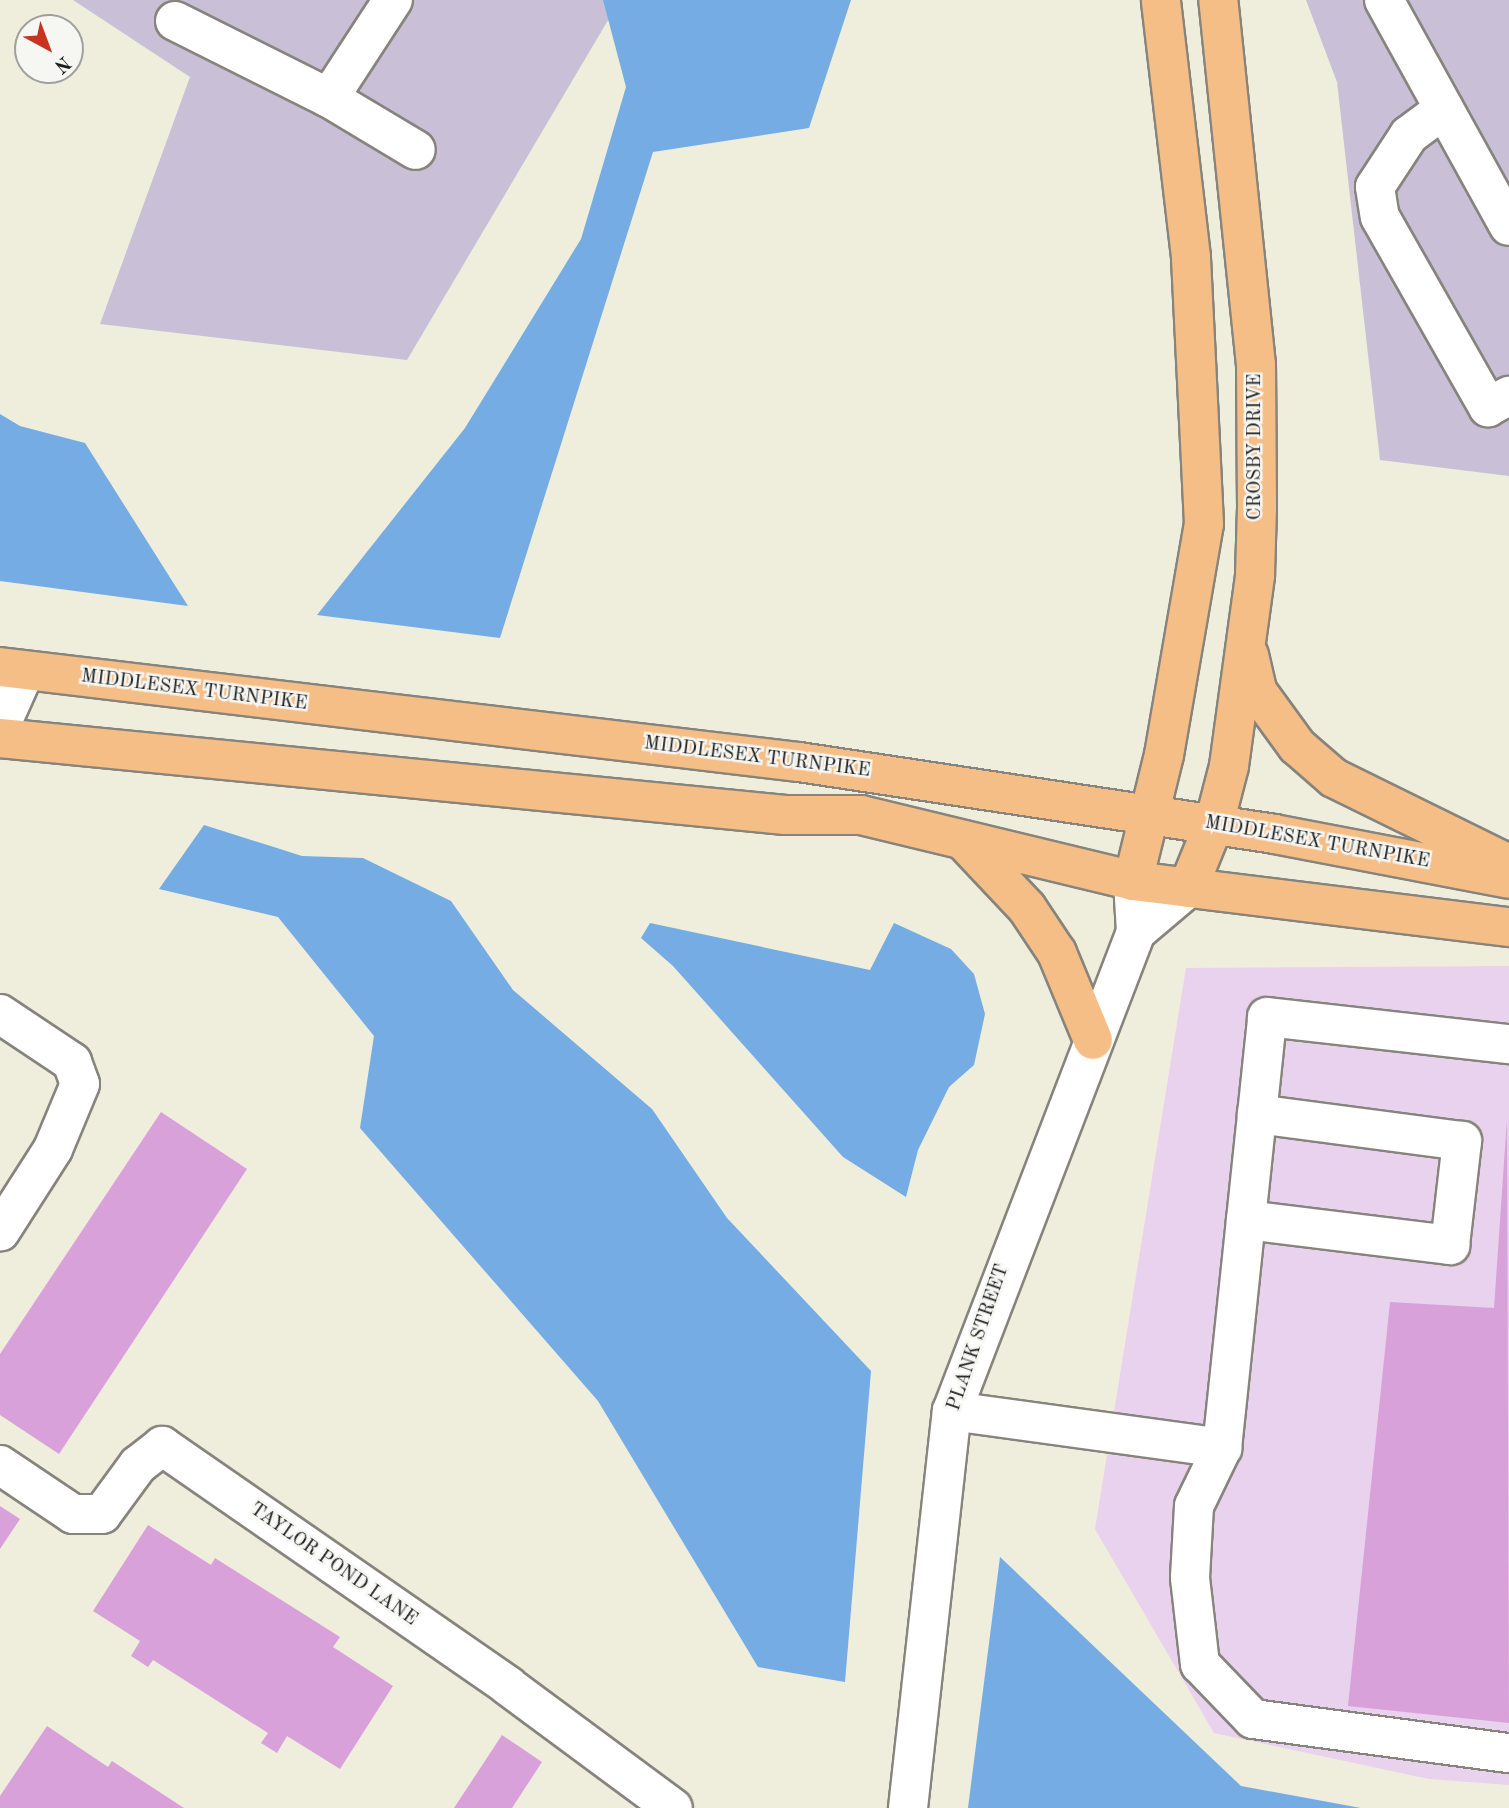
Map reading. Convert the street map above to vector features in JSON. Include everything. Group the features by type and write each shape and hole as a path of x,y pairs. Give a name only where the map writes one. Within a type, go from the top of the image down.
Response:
{"main road":[{"path":"1133,881 1164,755 1204,524 1191,257 1161,0"},
{"name":"CROSBY DRIVE","path":"1188,888 1214,824 1229,766 1255,561 1256,365 1217,0"},
{"path":"1246,642 1257,691 1297,746 1334,778 1509,864"},
{"name":"MIDDLESEX TURNPIKE","path":"12,669 799,762 1214,824 1509,879"},
{"path":"0,738 785,815 861,815 1133,881 1509,927"},
{"path":"963,840 1027,908 1057,953 1093,1040"}],"street":[{"path":"329,98 393,0"},
{"path":"1384,0 1509,226"},
{"path":"175,21 329,98 416,150"},
{"path":"1444,109 1409,135 1375,187 1380,217 1488,407 1509,396"},
{"path":"0,727 12,669"},
{"name":"PLANK STREET","path":"908,1808 952,1411 1136,932 1133,881"},
{"name":"PLANK STREET","path":"1136,932 1188,888"},
{"path":"1509,1044 1267,1017 1223,1448 1194,1506 1190,1578 1200,1664 1253,1719 1509,1753"},
{"path":"0,1232 53,1149 80,1084 72,1062 1,1018"},
{"path":"1246,1220 1450,1245 1462,1141 1257,1114"},
{"path":"952,1411 1223,1448"},
{"name":"TAYLOR POND LANE","path":"0,1465 73,1514 102,1514 138,1465 162,1446 508,1686 673,1808"}],"shaded area":[{"path":"73,0 620,0 407,360 100,324 190,77"},
{"path":"1306,0 1509,0 1509,476 1380,460 1337,82"},
{"path":"1509,966 1509,1785 1429,1779 1214,1733 1095,1529 1186,968"}],"water":[{"path":"603,0 851,0 809,128 653,152 500,638 317,615 465,428 581,239 626,87"},
{"path":"0,414 20,426 85,443 188,606 0,581"},
{"path":"204,825 302,856 363,858 451,901 513,990 652,1109 727,1218 871,1371 845,1682 758,1667 598,1401 360,1128 374,1036 278,917 159,889"},
{"path":"650,923 870,970 894,923 951,949 974,974 985,1014 974,1065 949,1087 918,1150 906,1197 843,1157 673,966 641,938"},
{"path":"1000,1557 1241,1786 1361,1808 968,1808"}],"building":[{"path":"161,1112 247,1169 59,1454 0,1415 0,1354"},
{"path":"1507,1119 1509,1723 1348,1706 1390,1302 1494,1308"},
{"path":"0,1506 20,1519 0,1549"},
{"path":"148,1525 211,1565 215,1558 340,1637 333,1647 393,1686 340,1769 287,1736 277,1753 261,1743 268,1733 153,1660 148,1667 131,1656 140,1641 93,1611"},
{"path":"47,1726 108,1767 112,1761 184,1808 0,1808 0,1796"},
{"path":"502,1735 542,1762 512,1808 454,1808"}]}
